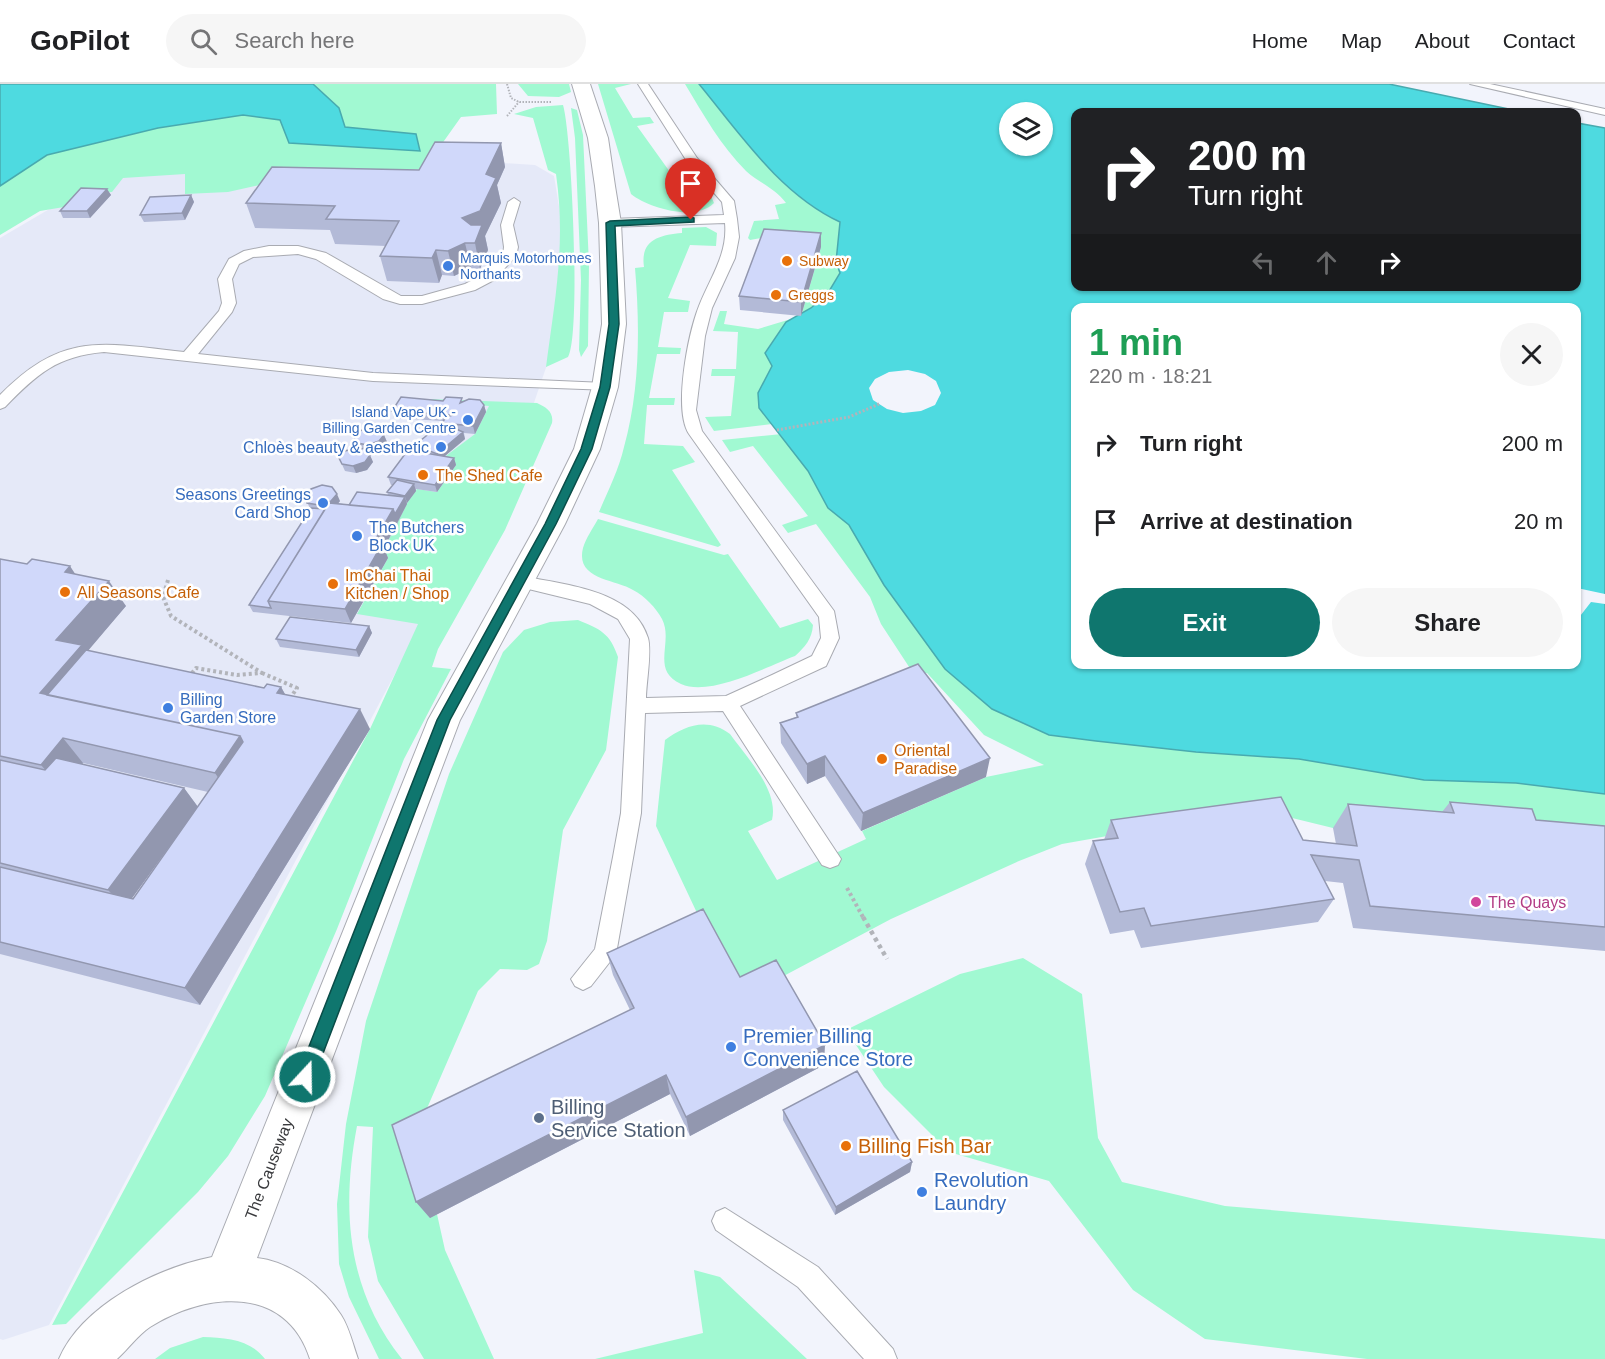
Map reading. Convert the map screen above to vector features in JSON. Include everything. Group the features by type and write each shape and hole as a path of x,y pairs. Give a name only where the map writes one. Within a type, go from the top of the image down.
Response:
{"street":[{"name":"The Causeway","path":"227,1277 444,720 550,524 587,449 605,387 614,324 610,223 598,138 584,91"},
{"path":"83,1359 132,1312 179,1287 227,1277 267,1282 300,1301 325,1332 334,1359"}],"lane":[{"path":"638,706 728,703 819,661 830,638 828,616 694,431 687,410 698,336 705,308 728,258 733,237 731,219 728,201 708,181 692,160 643,84"},
{"path":"1475,84 1605,112"},
{"path":"188,357 225,312 229,303 225,279 234,262 249,254 279,250 321,256 388,296 410,301 422,300 470,287 502,266 512,247 507,225 514,202"},
{"path":"610,223 731,219"},
{"path":"0,404 31,371 63,353 104,348 373,377 605,387"},
{"path":"518,581 595,599 626,614 639,639 638,706 631,813 624,857 604,954 583,979"},
{"path":"728,703 830,859"},
{"path":"725,1221 808,1277 883,1359"}],"path":[{"path":"507,84 511,99 519,102 584,91"},
{"path":"507,116 519,102"},
{"path":"777,430 849,417 879,404"},
{"path":"168,580 163,597 171,616 262,673 297,688 285,705"},
{"path":"186,682 196,668 237,675 262,673"},
{"path":"830,859 887,959"}],"shaded area":[{"path":"469,161 535,165 554,176 563,231 559,296 550,356 525,429 49,1325 0,1339 0,238 75,194 127,173"}],"green space":[{"path":"313,84 496,84 497,114 461,117 424,169 304,175 228,192 185,194 185,174 123,178 112,192 86,193 64,207 40,211 0,235 0,186 47,155 158,128 243,115 280,120 289,143 416,134 345,127 339,108"},
{"path":"518,84 569,84 571,92 559,97 528,96"},
{"path":"598,84 631,84 615,88 633,118 650,117 654,123 637,126 685,193 702,190 711,196 714,203 696,212 672,211 649,204 631,194"},
{"path":"685,84 699,84 762,162 780,180 818,210 840,222 836,262 840,272 828,293 802,313 821,247 748,238 754,221 779,219 775,205 786,203 777,193 746,171 728,151"},
{"path":"563,105 572,192 574,313 572,341 568,357 546,367 560,247 556,174 548,170 533,118 514,114 536,107"},
{"path":"571,108 577,110 583,135 589,264 588,346 581,357 579,350 581,280 575,138"},
{"path":"706,227 717,233 716,246 690,245 668,298 690,301 688,312 664,312 658,347 681,348 680,354 657,354 649,398 675,398 674,405 647,405 644,444 683,446 695,462 672,470 721,545 718,547 599,512 622,455 633,403 638,336 635,268 644,267 645,251 653,241 666,235 682,233 682,228"},
{"path":"720,311 727,311 724,324 758,329 792,319 786,322 765,352 772,366 759,400 764,414 772,424 714,431 705,417 731,416 735,376 711,376 712,369 736,369 738,332 713,331"},
{"path":"428,399 537,403 549,410 552,423 505,530 438,649 432,667 451,669 404,759 337,929 265,1096 228,1156 198,1192 66,1324 52,1325 370,729 418,624 357,614 388,558 380,557 407,503 417,489 437,492 456,465 439,461 475,434 489,406 426,401"},
{"path":"782,434 808,471 828,508 849,525 867,553 1049,735 1196,752 1299,759 1424,780 1516,783 1605,794 1605,851 1333,828 1288,817 1147,829 1062,844 1019,861 891,919 742,998 706,932 656,826 665,740 680,730 705,724 730,734 753,764 771,797 772,820 748,831 777,880 866,839 862,831 986,777 1044,765 984,735 927,673 915,676 881,624 870,597 816,524 788,533 782,525 808,516 753,446 730,452 722,440"},
{"path":"598,519 724,555 728,554 780,628 808,619 813,625 807,642 795,656 738,679 707,687 681,684 667,671 664,655 665,628 662,619 653,607 637,593 625,586 598,577 585,567 582,559 583,548"},
{"path":"578,620 608,637 618,657 606,750 563,830 547,941 539,964 527,970 500,969 478,991 418,1129 445,1250 494,1359 424,1359 378,1281 368,1237 373,1127 357,1126 350,1188 353,1248 359,1277 370,1305 384,1333 402,1359 379,1359 349,1297 339,1264 337,1204 346,1124 366,1021 449,774 503,652 524,630 550,622"},
{"path":"1023,958 1082,994 1098,1138 1122,1182 1225,1206 1605,1239 1605,1359 1367,1359 1205,1339 1133,1290 1049,1181 949,1152 884,1087 846,1030 960,974"},
{"path":"694,1270 720,1277 807,1359 595,1359 703,1333"},
{"path":"203,1337 237,1341 252,1347 265,1359 155,1359 170,1348"}],"water":[{"path":"0,84 313,84 339,108 345,127 416,134 420,151 289,143 280,120 243,115 158,128 47,155 0,186"},
{"path":"699,84 1389,84 1504,108 1071,108 1071,291 1581,291 1581,124 1605,128 1605,794 1516,783 1424,780 1299,759 1196,752 1049,735 992,709 945,669 884,585 849,525 828,508 808,471 759,408 758,393 772,366 765,353 786,322 811,308 828,293 840,273 836,262 840,222 799,196 763,162"}],"pier":[{"path":"908,370 925,374 936,381 941,393 935,405 921,411 903,413 887,409 873,400 869,388 875,379 889,372"},
{"path":"1581,589 1605,594 1605,604 1591,602 1581,615"}],"building":[{"path":"435,142 501,143 486,174 496,178 480,211 462,218 471,225 482,225 475,243 465,243 448,251 436,250 432,258 380,256 399,221 326,219 335,206 246,203 272,167 419,170"},
{"path":"81,188 107,189 87,211 60,211"},
{"path":"191,195 182,213 140,215 150,197"},
{"path":"764,229 821,233 801,302 739,296"},
{"path":"401,397 443,401 446,397 462,398 460,403 469,399 480,400 484,405 473,426 442,423 446,417 453,415 392,411"},
{"path":"442,423 463,432 437,454 415,445"},
{"path":"370,428 380,429 384,435 379,441 368,445 357,443 354,437 359,431"},
{"path":"356,448 366,449 370,455 365,462 353,466 342,464 339,458 345,451"},
{"path":"408,450 454,458 435,485 388,477"},
{"path":"397,480 414,484 405,496 387,492"},
{"path":"322,485 332,487 337,494 331,501 319,505 307,503 305,496 311,489"},
{"path":"357,492 405,497 395,514 393,509 349,505"},
{"path":"329,503 393,509 374,542 382,544 345,609 268,601"},
{"path":"311,508 325,509 268,601 271,608 249,605"},
{"path":"0,559 27,564 32,559 70,566 65,572 109,581 56,640 82,645 40,693 240,736 215,773 63,738 41,765 0,756"},
{"path":"290,617 369,626 356,650 276,639"},
{"path":"86,650 264,688 267,684 281,687 277,693 360,709 185,988 0,942 0,867 133,899 243,742 240,736 47,695"},
{"name":"Oriental Paradise","path":"918,664 990,758 863,813 825,756 807,764 780,723 798,717 796,713"},
{"path":"56,758 184,788 108,890 0,863 0,760 45,770"},
{"name":"The Quays","path":"1281,797 1303,840 1357,846 1348,804 1454,813 1450,802 1532,809 1536,820 1605,826 1605,927 1370,906 1359,860 1311,855 1334,899 1151,926 1144,908 1120,912 1093,841 1118,838 1111,820"},
{"path":"703,909 740,977 776,960 825,1045 686,1117 666,1075 416,1202 392,1125 634,1008 607,953"},
{"name":"Billing Fish Bar","path":"857,1071 912,1162 836,1207 783,1110"}],"place":[{"name":"Subway","path":"787,261"},
{"name":"Marquis Motorhomes Northants","path":"448,266"},
{"name":"Greggs","path":"776,295"},
{"name":"Island Vape UK - Billing Garden Centre","path":"468,420"},
{"name":"Chloès beauty & aesthetic","path":"441,447"},
{"name":"The Shed Cafe","path":"423,475"},
{"name":"Seasons Greetings Card Shop","path":"323,503"},
{"name":"The Butchers Block UK","path":"357,536"},
{"name":"ImChai Thai Kitchen / Shop","path":"333,584"},
{"name":"All Seasons Cafe","path":"65,592"},
{"name":"Billing Garden Store","path":"168,708"},
{"name":"Oriental Paradise","path":"882,759"},
{"name":"The Quays","path":"1476,902"},
{"name":"Premier Billing Convenience Store","path":"731,1047"},
{"name":"Billing Service Station","path":"539,1118"},
{"name":"Billing Fish Bar","path":"846,1146"},
{"name":"Revolution Laundry","path":"922,1192"}],"route":[{"path":"305,1077 444,720 550,524 587,449 605,387 614,324 610,223 691,220"}]}
